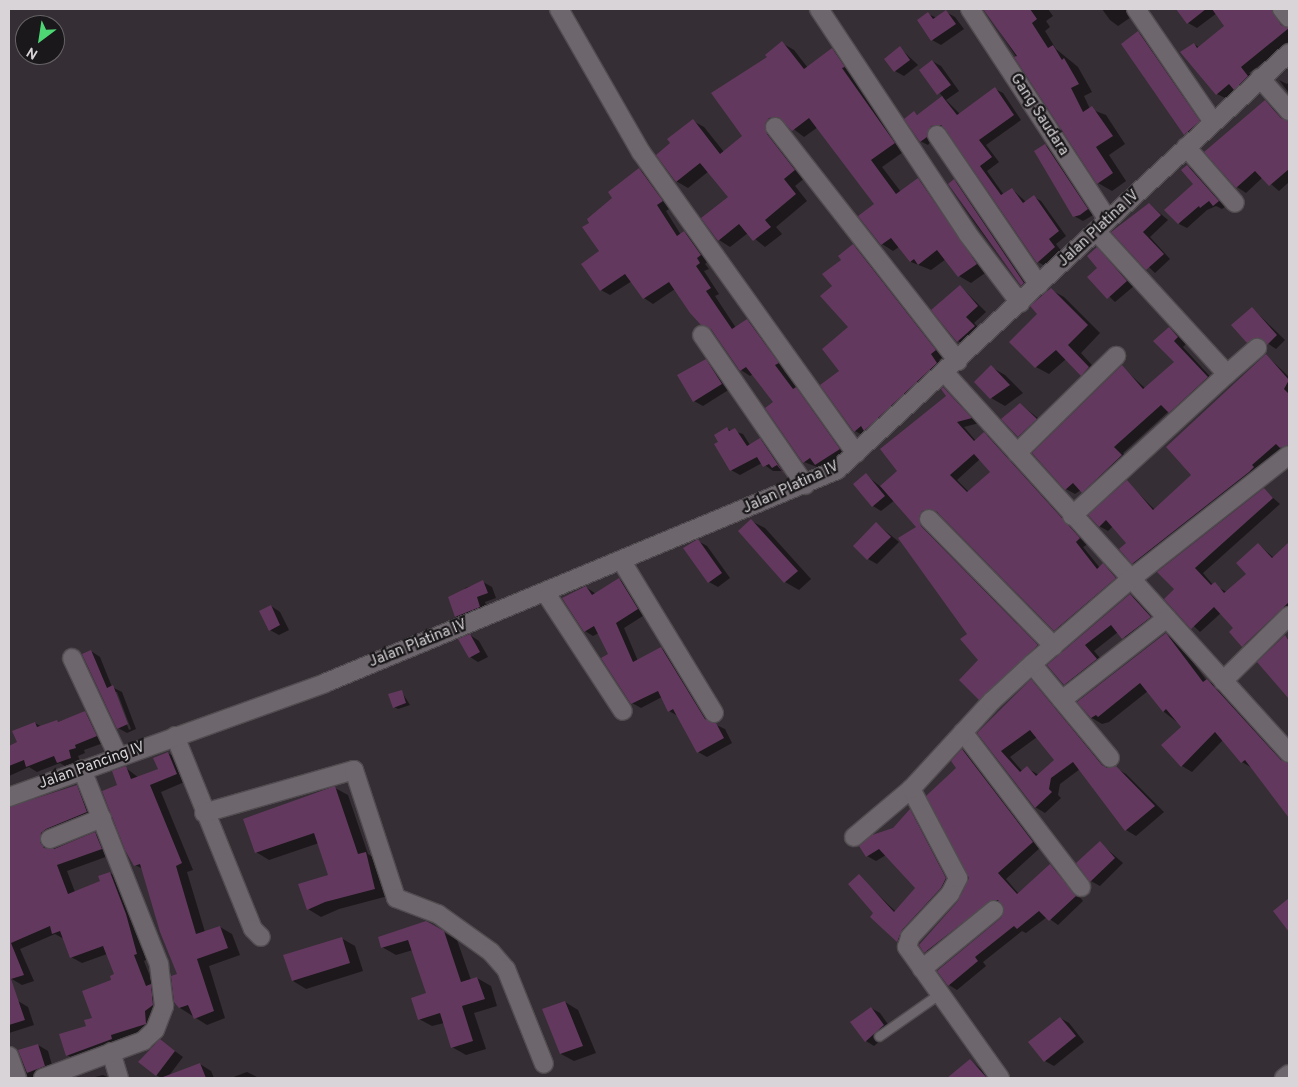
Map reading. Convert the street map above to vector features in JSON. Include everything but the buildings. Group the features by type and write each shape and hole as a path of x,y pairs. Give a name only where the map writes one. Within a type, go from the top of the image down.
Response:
{"street":[{"path":"559,9 641,152 856,453"},
{"path":"819,9 956,218 1020,303"},
{"name":"Gang Saudara","path":"970,9 1102,226 1227,374"},
{"path":"1136,9 1213,122"},
{"path":"1282,9 1289,18"},
{"name":"Jalan Platina IV","path":"175,736 325,682 837,470 958,361 1289,53"},
{"path":"1260,78 1289,111"},
{"path":"775,127 958,361"},
{"path":"937,135 1039,285"},
{"path":"1186,148 1235,203"},
{"path":"702,335 805,484"},
{"path":"1072,516 1257,348"},
{"path":"1017,454 1116,356"},
{"path":"944,373 1289,753"},
{"path":"854,837 911,789 963,732 1032,664 1132,578 1289,455"},
{"path":"929,519 1054,646"},
{"path":"621,560 714,713"},
{"path":"545,592 623,711"},
{"path":"1223,681 1289,616"},
{"path":"1062,700 1167,618"},
{"path":"72,658 118,756"},
{"path":"1032,664 1110,758"},
{"path":"963,732 1081,887"},
{"path":"175,736 204,813 253,929 261,937"},
{"name":"Jalan Pancing IV","path":"9,796 175,736"},
{"path":"43,1078 143,1041 155,1030 164,1006 160,964 82,770"},
{"path":"204,813 354,770 396,898 438,914 491,952 506,969 544,1064"},
{"path":"911,789 958,878 950,894 910,936 907,947 1000,1078"},
{"path":"50,839 102,818"},
{"path":"922,969 994,910"},
{"path":"111,1052 119,1078"},
{"path":"9,1056 17,1078"},
{"path":"1284,1078 1289,1074"}],"lane":[{"path":"880,1036 939,994"}]}
